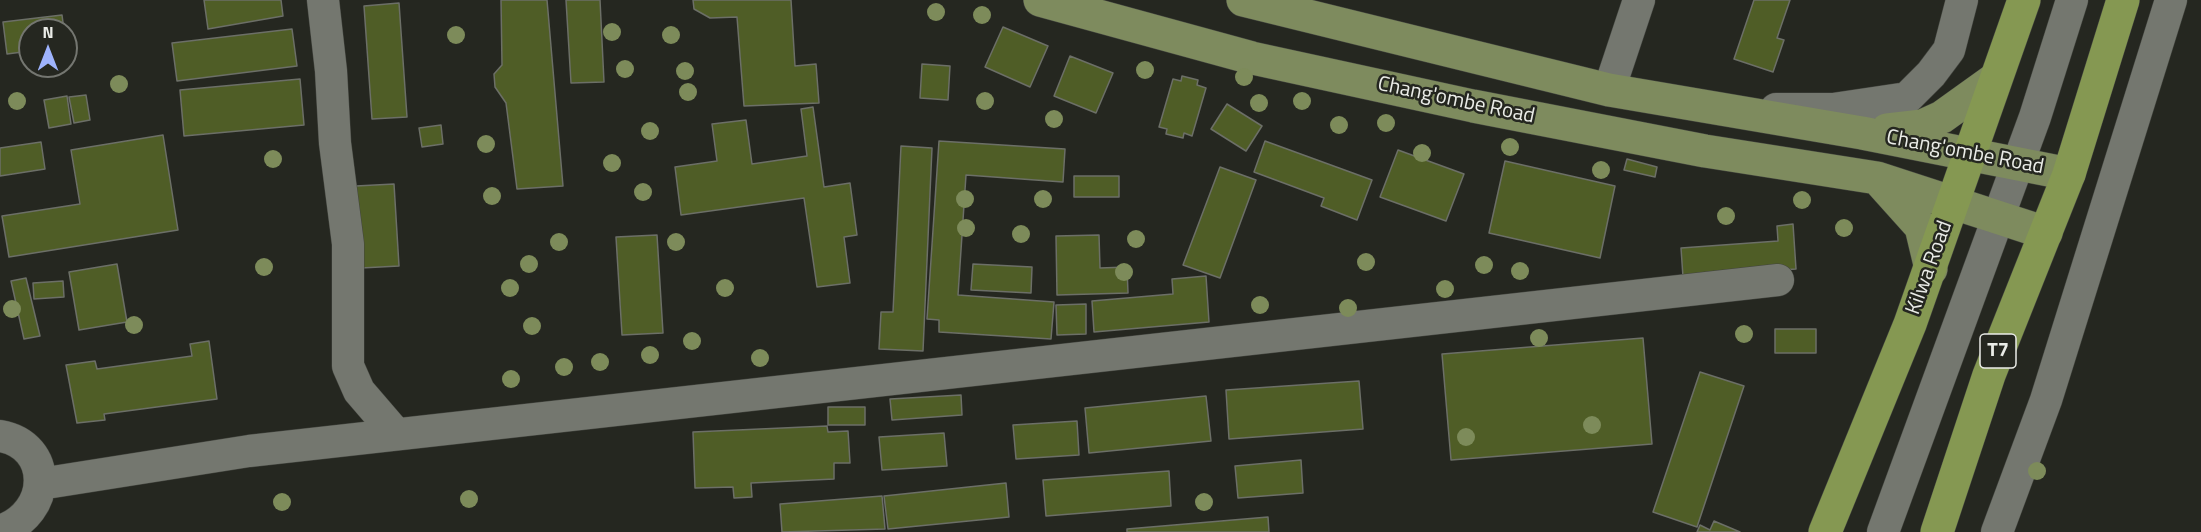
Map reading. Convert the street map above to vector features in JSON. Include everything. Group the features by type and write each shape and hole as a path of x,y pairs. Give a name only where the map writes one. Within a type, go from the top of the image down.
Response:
{"highway":[{"name":"Kilwa Road","path":"1825,532 1931,269 2024,0"},
{"name":"T7","path":"1937,532 1989,375 2068,174 2123,0"}],"main road":[{"name":"Chang'ombe Road","path":"1040,0 1252,58 1450,101 1705,151 1877,178 2046,232"},
{"name":"Chang'ombe Road","path":"1243,0 1609,90 1862,133 2068,174"},
{"name":"Chang'ombe Road","path":"1862,133 1922,126 1942,117 1995,79"},
{"name":"Chang'ombe Road","path":"1877,178 1921,227 1931,269"}],"street":[{"path":"323,0 331,70 335,143 348,244 348,366 359,391 396,434"},
{"path":"1609,90 1639,0"},
{"path":"1752,113 1796,107 1833,109 1856,107 1907,98 1931,74 1949,50 1962,0"},
{"path":"1883,532 2017,164 2072,0"},
{"path":"1997,532 2046,400 2171,0"},
{"path":"40,484 249,451 1778,280"},
{"path":"0,436 21,445 32,456 38,470 40,484 33,508 10,530"}],"building":[{"path":"204,0 281,0 283,16 208,29"},
{"path":"501,0 547,0 563,186 517,189 506,103 495,87 494,74 502,65"},
{"path":"566,0 600,0 604,82 571,83"},
{"path":"693,0 791,0 795,66 816,64 819,103 744,106 737,17 710,18 694,9"},
{"path":"1754,0 1790,0 1777,38 1784,40 1773,72 1734,59"},
{"path":"399,3 407,117 372,119 364,6"},
{"path":"62,15 62,18 37,18"},
{"path":"18,20 18,53 7,54 3,22"},
{"path":"1003,27 1048,46 1030,87 985,67"},
{"path":"292,29 297,66 177,81 172,43"},
{"path":"1070,56 1113,73 1096,113 1054,96"},
{"path":"922,64 950,66 948,100 920,98"},
{"path":"1182,76 1198,80 1197,85 1206,88 1192,136 1184,133 1183,138 1166,134 1167,129 1159,127 1173,79 1181,81"},
{"path":"300,79 304,125 184,136 180,90"},
{"path":"86,95 90,120 74,123 69,97"},
{"path":"67,96 71,124 49,128 44,100"},
{"path":"1227,104 1262,126 1246,151 1211,129"},
{"path":"813,107 824,187 850,183 857,235 844,237 850,283 817,287 804,198 681,215 675,167 717,161 712,124 746,120 752,164 807,156 801,109"},
{"path":"441,125 443,144 422,147 419,128"},
{"path":"163,135 178,230 9,257 2,216 80,204 71,150"},
{"path":"939,141 1065,149 1063,182 966,175 958,295 1054,302 1051,339 939,332 939,320 927,319"},
{"path":"1265,141 1372,180 1357,220 1321,206 1324,198 1254,172"},
{"path":"41,142 45,169 0,176 0,148"},
{"path":"901,146 932,148 923,351 879,349 881,312 893,312"},
{"path":"1398,150 1464,174 1446,221 1380,197"},
{"path":"1627,159 1657,167 1655,177 1624,170"},
{"path":"1505,161 1615,186 1600,258 1489,233"},
{"path":"1220,167 1256,180 1220,278 1183,265"},
{"path":"1074,176 1119,176 1119,197 1074,197"},
{"path":"394,184 399,266 361,268 356,186"},
{"path":"1793,224 1796,269 1683,277 1681,248 1778,241 1777,226"},
{"path":"657,235 663,333 622,335 616,237"},
{"path":"1099,235 1100,268 1127,267 1128,293 1057,295 1056,236"},
{"path":"117,264 127,322 79,330 69,272"},
{"path":"973,264 1032,267 1031,293 971,290"},
{"path":"1206,276 1209,322 1094,332 1092,301 1173,294 1172,279"},
{"path":"26,278 40,336 24,339 11,281"},
{"path":"63,281 64,297 34,299 33,283"},
{"path":"1086,304 1086,334 1057,335 1056,305"},
{"path":"1775,329 1816,329 1816,353 1775,353"},
{"path":"1643,338 1652,444 1451,460 1442,354"},
{"path":"209,341 217,399 104,414 105,420 77,423 66,365 95,361 97,369 192,356 190,344"},
{"path":"1700,372 1744,386 1697,527 1653,512"},
{"path":"1359,381 1363,429 1229,439 1226,390"},
{"path":"961,395 962,415 892,420 890,399"},
{"path":"1206,396 1211,441 1089,453 1085,408"},
{"path":"828,407 865,407 865,425 828,425"},
{"path":"1077,421 1079,455 1016,459 1013,425"},
{"path":"827,426 828,432 848,431 850,463 834,463 834,479 751,483 752,497 734,498 733,487 695,488 693,432"},
{"path":"944,433 947,466 882,470 879,437"},
{"path":"1301,460 1303,493 1238,498 1235,466"},
{"path":"1169,471 1171,506 1046,516 1043,480"},
{"path":"1006,483 1009,517 888,529 884,496"},
{"path":"882,496 885,529 782,532 780,504"},
{"path":"1268,517 1269,532 1127,532 1127,529"},
{"path":"1714,521 1740,532 1697,532 1700,525 1710,530"}]}
